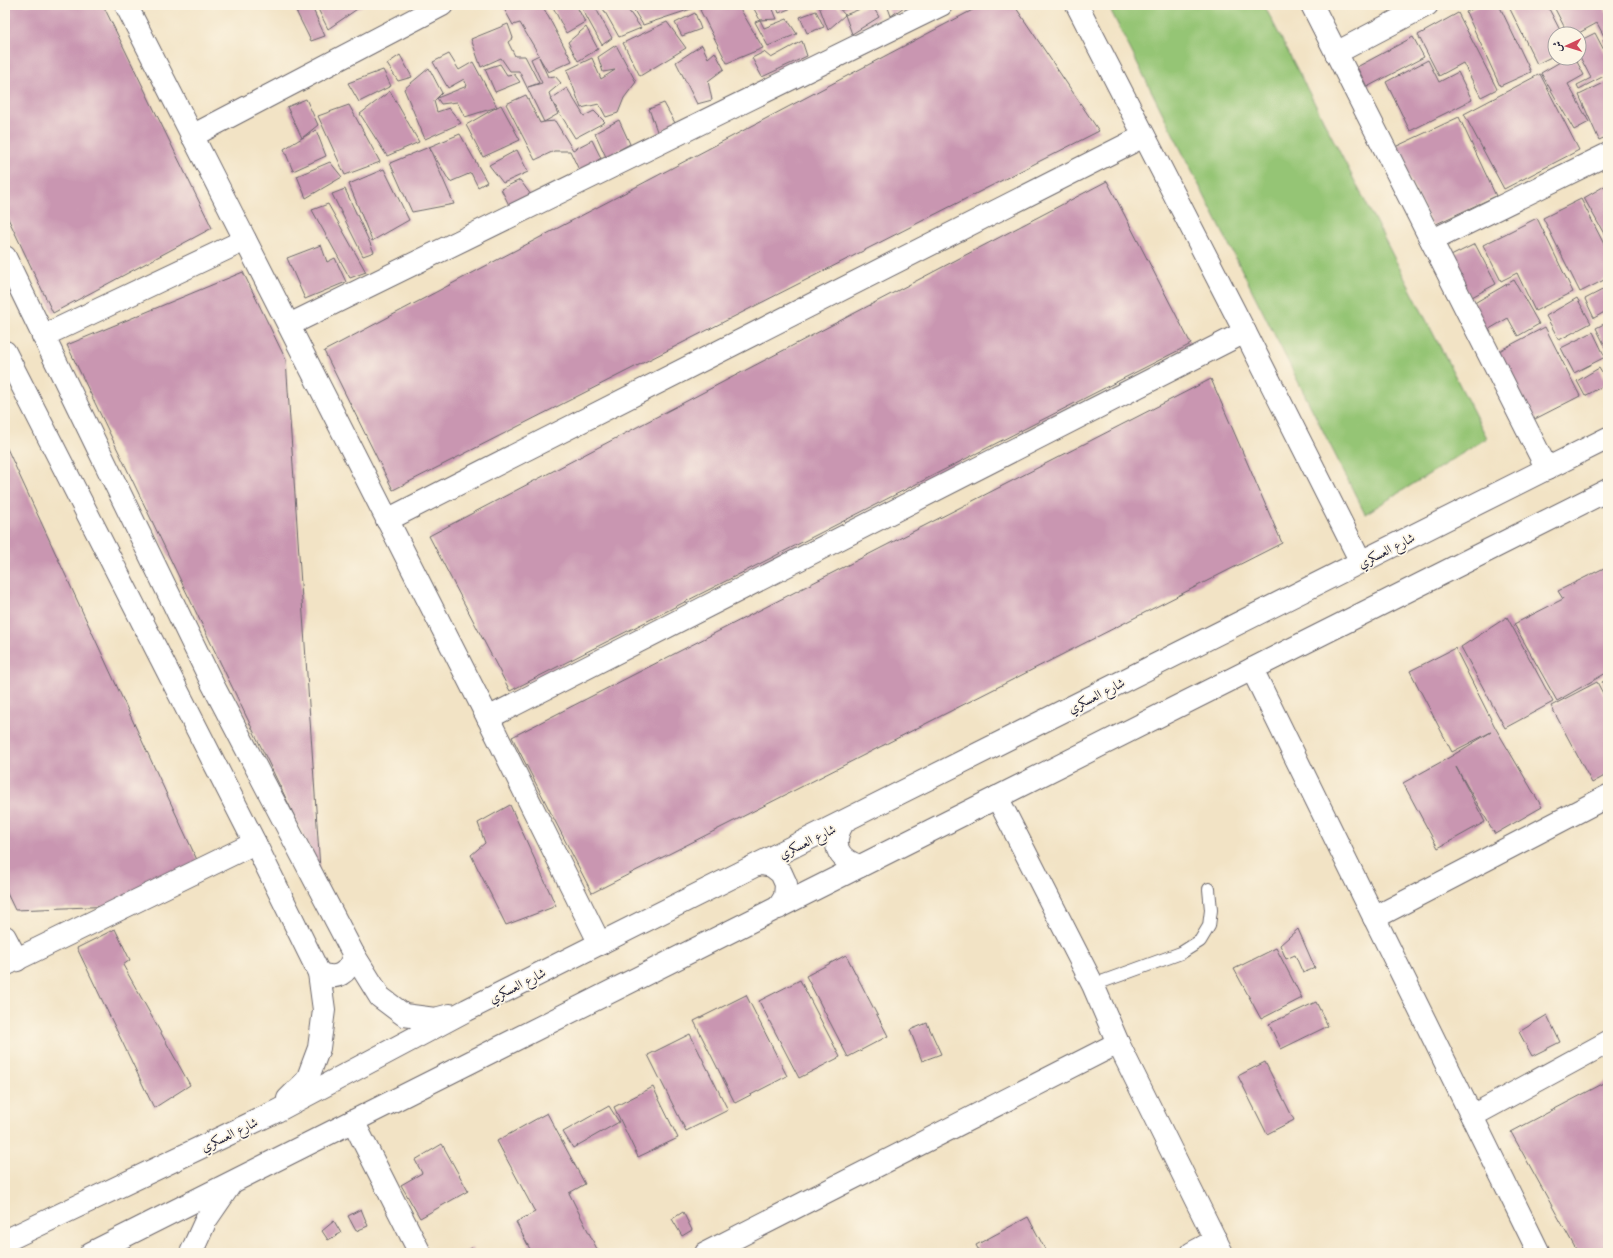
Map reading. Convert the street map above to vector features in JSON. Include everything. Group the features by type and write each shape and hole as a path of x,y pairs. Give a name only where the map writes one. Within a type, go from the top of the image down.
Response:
{"street":[{"path":"126,5 488,718 600,944"},
{"path":"192,136 442,5"},
{"path":"289,325 941,5"},
{"path":"1077,5 1361,562"},
{"path":"1312,5 1547,469"},
{"path":"1336,53 1427,5"},
{"path":"387,520 1144,136"},
{"path":"1432,240 1608,154"},
{"path":"43,336 245,240"},
{"path":"5,257 212,685 354,955 380,997 404,1015 435,1019 467,1010"},
{"path":"488,718 1245,332"},
{"path":"5,352 256,843 319,973 324,1010 320,1048 307,1080 277,1111"},
{"name":"شارع العسكري","path":"5,1241 277,1111 467,1010 761,864 1608,438"},
{"path":"91,1253 1608,490"},
{"path":"1252,669 1539,1253"},
{"path":"1374,918 1608,796"},
{"path":"997,797 1093,985 1118,1043 1219,1247 1192,1253"},
{"path":"843,822 837,832 836,844 841,856 850,863 860,866"},
{"path":"5,937 11,963 256,843"},
{"path":"761,864 772,866 781,873 786,884 785,897 778,908"},
{"path":"319,973 327,977 337,976 345,972 351,964 354,955"},
{"path":"1472,1116 1608,1042"},
{"path":"706,1253 1118,1043"},
{"path":"353,1121 420,1253"},
{"path":"191,1253 206,1220 232,1182"}],"lane":[{"path":"1093,985 1181,953 1200,941 1209,926 1212,910 1209,889"}],"green space":[{"path":"1108,5 1264,5 1487,438 1365,514"}],"building":[{"path":"5,5 103,5 212,228 53,313 5,212"},
{"path":"293,5 311,5 325,36 311,41"},
{"path":"316,5 363,5 328,29"},
{"path":"502,5 542,5 572,61 548,72 539,57 548,77 555,76 561,83 549,93 558,114 544,122 519,71 510,71 501,58 481,67 471,39 508,24 513,38 508,42 515,56 525,56 539,83 528,87 542,83 531,59 539,55 520,23 513,25"},
{"path":"552,5 576,5 585,22 566,33"},
{"path":"580,5 594,5 612,38 602,45"},
{"path":"601,5 628,5 626,7 641,28 619,37"},
{"path":"638,5 695,5 697,7 643,25 632,7"},
{"path":"709,5 738,5 763,48 727,63 700,10"},
{"path":"746,5 772,7 777,19 760,20 753,7 747,8"},
{"path":"776,5 799,5 779,13"},
{"path":"836,5 845,15 828,30 819,6"},
{"path":"839,5 854,5 842,10"},
{"path":"872,5 879,17 852,34 845,15"},
{"path":"887,5 907,5 891,16"},
{"path":"982,5 1014,5 1099,131 393,490 324,351"},
{"path":"1481,5 1499,5 1531,72 1500,86 1466,12"},
{"path":"1508,5 1547,5 1558,26 1547,26 1547,59 1537,64"},
{"path":"1553,5 1602,5 1608,17 1608,36 1605,38 1597,23 1587,28 1587,26 1564,26"},
{"path":"816,11 824,27 807,33 800,17"},
{"path":"695,13 701,29 682,36 675,23"},
{"path":"1458,13 1497,89 1481,97 1463,63 1439,76 1418,35"},
{"path":"787,19 797,34 768,46 755,22 760,20 764,28"},
{"path":"667,22 686,48 640,76 623,43"},
{"path":"586,27 598,49 578,61 568,42"},
{"path":"1595,33 1608,58 1608,74 1579,89 1577,85 1591,78 1585,66 1587,66 1587,37"},
{"path":"1413,37 1424,57 1367,87 1357,67"},
{"path":"1608,38 1608,52 1603,40"},
{"path":"802,41 807,56 762,77 752,58 764,52 771,58"},
{"path":"616,45 636,82 624,98 618,113 606,117 599,104 581,108 567,70 592,58 601,79 615,70 603,72 598,57"},
{"path":"702,45 708,58 715,52 724,69 708,81 712,100 697,104 676,62"},
{"path":"449,54 459,70 473,62 497,107 465,117 457,102 441,104 437,98 467,86 464,79 448,88 433,62"},
{"path":"400,55 412,77 398,81 387,64"},
{"path":"1428,60 1439,82 1458,72 1472,100 1410,131 1386,82"},
{"path":"500,64 507,75 514,74 520,82 495,92 485,69"},
{"path":"1553,66 1579,66 1584,75 1568,84 1589,122 1574,130 1541,73"},
{"path":"429,68 442,93 434,101 437,112 449,108 461,123 425,139 404,89"},
{"path":"383,70 391,86 359,102 348,83"},
{"path":"1540,74 1579,150 1504,189 1464,114"},
{"path":"1608,81 1608,136 1599,140 1579,95"},
{"path":"567,88 584,116 594,111 605,122 575,138 551,99"},
{"path":"390,91 419,142 387,156 360,114"},
{"path":"526,95 540,123 555,121 573,150 592,140 601,158 580,172 570,151 554,151 535,160 506,104"},
{"path":"306,99 318,125 302,138 287,107"},
{"path":"664,103 675,123 658,134 649,109"},
{"path":"349,105 380,162 345,175 318,116"},
{"path":"501,105 520,140 483,157 466,125"},
{"path":"1459,117 1496,196 1432,226 1395,147"},
{"path":"619,120 630,144 606,157 595,133"},
{"path":"316,130 326,156 293,171 284,149"},
{"path":"460,134 487,182 478,187 471,173 450,182 429,147"},
{"path":"429,147 454,204 412,212 390,163"},
{"path":"517,150 528,172 503,183 489,165"},
{"path":"330,162 342,177 306,198 297,176"},
{"path":"384,169 409,220 372,241 349,184"},
{"path":"520,180 531,195 509,205 501,189"},
{"path":"1107,181 1191,344 510,691 429,536"},
{"path":"1608,184 1608,241 1584,198"},
{"path":"345,189 374,252 363,256 332,194"},
{"path":"1581,199 1608,252 1608,278 1580,292 1543,218"},
{"path":"328,204 366,272 350,278 312,210"},
{"path":"1537,218 1573,292 1535,311 1517,273 1501,281 1483,245"},
{"path":"1475,244 1496,284 1470,298 1449,257"},
{"path":"321,245 327,262 335,258 346,282 305,299 287,258"},
{"path":"243,272 286,360 320,869 67,345"},
{"path":"1514,280 1539,324 1518,336 1508,318 1486,331 1471,305"},
{"path":"1608,287 1608,310 1594,318 1585,299"},
{"path":"1577,298 1591,323 1559,340 1546,316"},
{"path":"1608,322 1608,352 1596,328"},
{"path":"1545,327 1580,396 1533,420 1497,352"},
{"path":"1593,332 1605,357 1574,373 1561,348"},
{"path":"1599,368 1608,383 1585,396 1577,381"},
{"path":"1211,379 1282,543 592,893 512,737"},
{"path":"5,444 198,862 114,906 15,910 5,889"},
{"path":"1608,566 1608,672 1557,701 1514,624 1563,599 1558,591"},
{"path":"1507,617 1553,702 1505,728 1461,647"},
{"path":"1455,648 1496,729 1542,807 1495,834 1456,767 1485,822 1438,848 1403,783 1491,732 1452,752 1410,671"},
{"path":"1608,679 1608,694 1602,682"},
{"path":"1597,682 1608,703 1608,774 1592,783 1551,706"},
{"path":"510,805 556,906 506,925 471,855 485,843 478,823"},
{"path":"115,929 130,960 123,965 190,1085 154,1108 77,948"},
{"path":"1298,929 1315,968 1303,973 1295,955 1286,959 1280,945"},
{"path":"1276,948 1302,998 1261,1019 1234,969"},
{"path":"846,955 888,1036 848,1057 806,976"},
{"path":"800,980 840,1057 799,1078 759,1001"},
{"path":"746,995 787,1076 735,1103 694,1021"},
{"path":"1316,1002 1328,1026 1281,1049 1269,1024"},
{"path":"1547,1015 1560,1042 1532,1056 1519,1032"},
{"path":"927,1023 941,1054 922,1061 910,1030"},
{"path":"690,1034 728,1110 686,1131 648,1055"},
{"path":"1265,1062 1294,1120 1267,1134 1238,1076"},
{"path":"1608,1081 1608,1253 1578,1253 1511,1132"},
{"path":"653,1087 678,1138 638,1157 614,1107"},
{"path":"609,1106 619,1122 573,1148 563,1132"},
{"path":"547,1113 585,1184 569,1193 599,1253 532,1253 516,1222 535,1212 497,1141"},
{"path":"442,1144 468,1191 420,1218 401,1185 422,1173 415,1160"},
{"path":"361,1209 368,1226 356,1231 348,1216"},
{"path":"683,1212 692,1230 682,1236 672,1219"},
{"path":"1028,1217 1047,1253 980,1253 976,1245"},
{"path":"334,1221 341,1233 328,1240 322,1231"},
{"path":"472,1248 474,1253 463,1253"}]}
